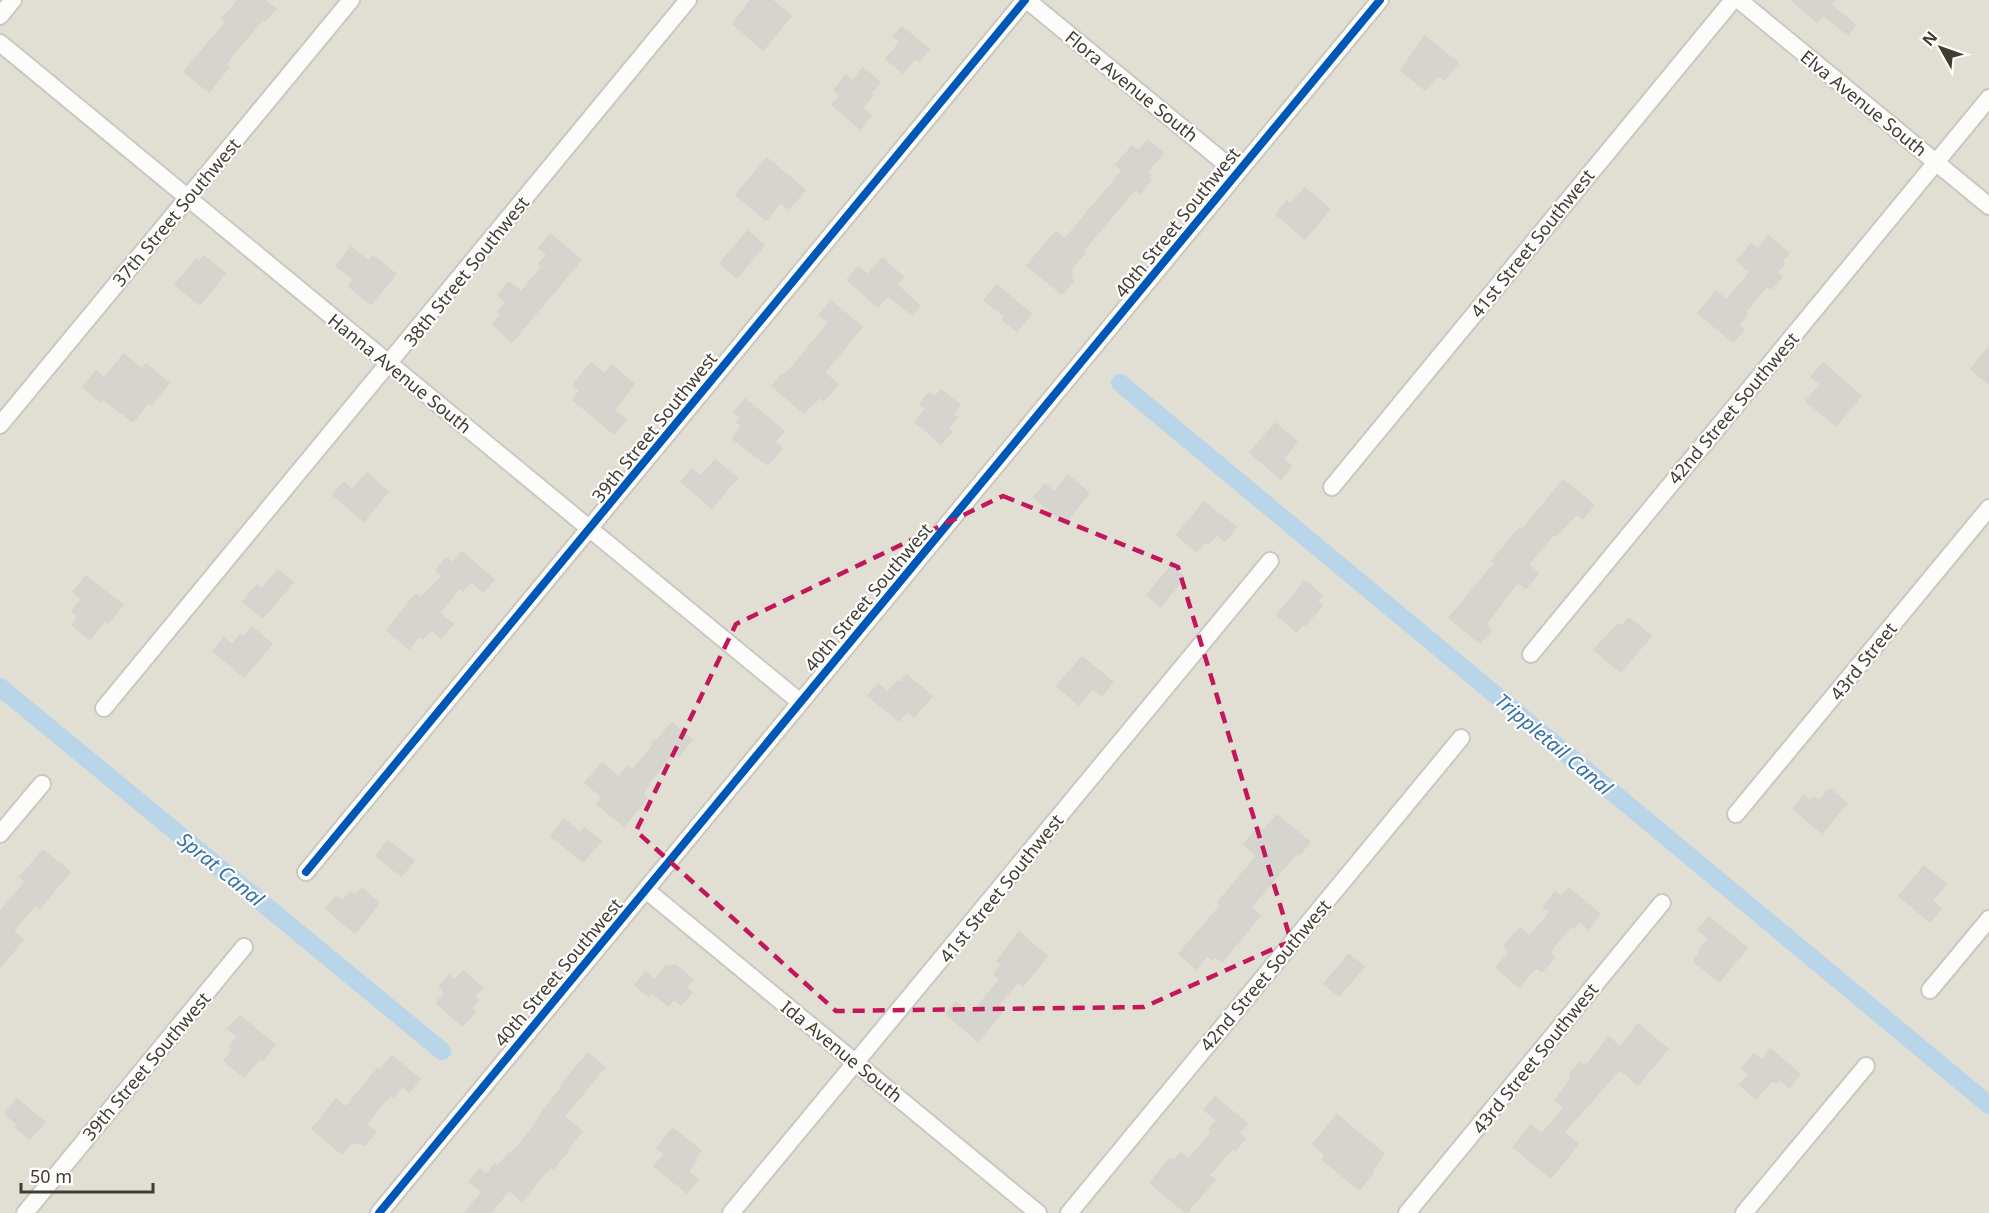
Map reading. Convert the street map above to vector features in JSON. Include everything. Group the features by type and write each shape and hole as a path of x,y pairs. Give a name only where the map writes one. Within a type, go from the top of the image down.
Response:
{"street":[{"path":"0,16 13,0"},
{"name":"37th Street Southwest","path":"0,425 351,0"},
{"name":"38th Street Southwest","path":"104,708 688,0"},
{"name":"Flora Avenue South","path":"1026,0 1237,173"},
{"name":"39th Street Southwest","path":"306,872 1026,0"},
{"name":"40th Street Southwest","path":"379,1213 1380,0"},
{"name":"41st Street Southwest","path":"1332,487 1733,0"},
{"name":"Elva Avenue South","path":"1739,0 1989,206"},
{"name":"Hanna Avenue South","path":"0,44 800,702"},
{"name":"42nd Street Southwest","path":"1531,654 1989,98"},
{"name":"43rd Street","path":"1736,814 1989,508"},
{"name":"41st Street Southwest","path":"731,1213 1269,561"},
{"name":"42nd Street Southwest","path":"1069,1213 1461,738"},
{"path":"0,834 42,784"},
{"name":"Ida Avenue South","path":"646,890 1038,1213"},
{"name":"43rd Street Southwest","path":"1407,1213 1662,903"},
{"path":"1930,990 1989,919"},
{"name":"39th Street Southwest","path":"25,1213 244,947"},
{"path":"1744,1213 1866,1066"}],"highlighted area":[{"path":"1003,496 1178,567 1291,941 1144,1007 836,1011 636,831 736,624"}],"shaded area":[{"path":"0,0 1989,0 1989,1213 0,1213"}],"building":[{"path":"238,0 265,0 276,9 265,21 263,19 231,57 226,64 229,67 209,92 184,72 226,22 222,19"},
{"path":"751,0 772,0 791,16 763,50 733,24"},
{"path":"1791,0 1835,0 1831,5 1855,25 1848,35 1823,15 1817,22"},
{"path":"902,27 929,49 919,61 916,58 903,73 886,59 900,42 893,37"},
{"path":"1425,36 1458,63 1444,80 1438,75 1425,90 1401,70"},
{"path":"863,68 880,82 862,108 871,115 860,129 832,105 840,96 834,90 846,75 852,81"},
{"path":"1148,140 1163,153 1147,172 1151,175 1148,178 1151,180 1140,193 1135,189 1082,252 1084,254 1069,272 1073,275 1070,278 1073,281 1062,294 1027,266 1056,231 1065,239 1122,171 1116,165 1132,146 1139,151"},
{"path":"767,158 805,190 789,209 781,202 766,220 736,195"},
{"path":"1305,188 1330,209 1305,239 1276,214 1287,201 1291,204"},
{"path":"748,231 764,245 737,278 720,263"},
{"path":"550,234 581,260 512,342 493,325 501,314 498,312 506,302 498,295 509,282 521,292 542,267 539,264 547,254 539,248"},
{"path":"1768,236 1789,253 1781,262 1784,264 1776,273 1782,277 1771,289 1767,286 1745,312 1748,314 1738,325 1744,330 1733,342 1698,313 1716,291 1726,300 1750,272 1737,261 1751,244 1758,249"},
{"path":"351,247 368,261 373,256 396,274 371,304 348,286 354,280 336,266"},
{"path":"204,256 225,273 200,305 175,285 196,260 199,262"},
{"path":"882,258 903,277 897,285 920,306 912,315 888,295 878,307 847,280 858,267 868,275"},
{"path":"997,285 1031,314 1017,331 1002,319 1004,316 984,300"},
{"path":"831,301 862,327 824,373 838,384 824,401 819,397 804,413 772,386 794,365 829,322 819,315"},
{"path":"1989,347 1989,384 1971,369"},
{"path":"124,354 142,369 146,364 169,383 151,405 148,402 133,422 103,399 101,402 83,387 96,371 104,378"},
{"path":"591,363 605,374 612,365 634,384 614,411 626,420 614,434 573,400 580,391 573,385"},
{"path":"1823,363 1861,396 1836,426 1806,401 1821,384 1811,377"},
{"path":"941,390 960,405 953,414 957,417 948,428 952,431 941,444 915,422 926,409 920,404 929,392 935,397"},
{"path":"745,399 784,431 775,442 782,448 768,465 732,438 742,426 737,422 741,417 734,412"},
{"path":"1275,423 1297,442 1283,459 1292,466 1281,479 1250,453"},
{"path":"715,460 737,478 712,508 681,482 692,469 701,476"},
{"path":"367,473 388,492 364,521 333,495 344,482 352,490"},
{"path":"1068,475 1089,493 1065,523 1034,497 1045,484 1054,492"},
{"path":"1563,480 1594,505 1583,519 1577,514 1556,536 1553,535 1528,565 1538,573 1526,588 1518,582 1485,625 1491,630 1480,643 1449,618 1495,563 1492,561 1519,528 1522,530"},
{"path":"1204,502 1236,527 1225,541 1217,534 1209,544 1205,541 1197,552 1177,535"},
{"path":"462,552 494,579 483,592 471,581 463,591 460,588 439,613 453,624 441,638 431,629 423,639 419,636 409,649 387,630 416,594 421,598 442,576 436,570 446,558 452,563"},
{"path":"1171,566 1184,577 1161,607 1147,595"},
{"path":"278,570 293,582 263,618 243,602 257,585 262,589"},
{"path":"86,576 123,605 108,623 105,620 90,639 72,625 78,617 72,611 82,599 73,592"},
{"path":"1305,581 1322,595 1317,601 1322,605 1306,625 1304,623 1297,632 1277,615"},
{"path":"1629,618 1651,636 1621,672 1594,650 1618,624 1622,627"},
{"path":"252,627 272,644 244,677 213,651 224,638 232,645 240,635 244,637"},
{"path":"1082,657 1113,682 1102,696 1093,688 1079,705 1057,686"},
{"path":"907,675 932,696 914,717 907,711 899,721 868,696 878,684 888,692"},
{"path":"672,723 692,739 679,756 674,752 647,784 649,785 642,794 647,798 624,826 597,804 602,797 585,783 602,763 619,777 627,767 632,771 653,746 652,742 656,741"},
{"path":"1830,789 1847,803 1822,833 1793,809 1804,796 1811,801 1814,797 1819,801"},
{"path":"1277,815 1310,842 1299,855 1297,853 1251,907 1260,915 1222,962 1215,956 1212,960 1207,956 1196,969 1179,954 1221,905 1218,902 1257,856 1244,844 1258,827 1263,831"},
{"path":"564,819 580,833 584,828 601,841 583,862 551,836"},
{"path":"388,841 414,861 401,876 376,856"},
{"path":"43,850 70,872 40,908 36,904 13,931 23,939 0,968 0,912 25,882 20,877"},
{"path":"1924,866 1946,884 1932,901 1941,909 1930,922 1899,896"},
{"path":"362,888 379,903 355,933 326,909 337,896 343,901 350,892 355,896"},
{"path":"1569,888 1600,914 1588,929 1579,921 1574,928 1571,926 1549,952 1554,957 1542,972 1536,967 1519,987 1496,967 1510,952 1504,946 1520,928 1530,936 1550,912 1543,907 1555,892 1561,897"},
{"path":"1709,917 1747,948 1719,982 1694,961 1699,950 1709,939 1698,930"},
{"path":"1019,932 1047,956 1023,986 1018,982 998,1005 1004,1010 978,1041 946,1014 956,1002 970,1013 974,1011 1000,979 994,974 1001,965 997,961"},
{"path":"1349,954 1364,967 1339,996 1324,984"},
{"path":"675,965 693,979 686,987 692,992 681,1005 674,999 668,1006 651,992 649,996 635,985 646,972 655,980 666,966"},
{"path":"463,971 483,988 474,997 478,1000 471,1009 475,1012 463,1026 436,1003 445,993 439,987 449,975 455,980"},
{"path":"240,1016 275,1045 263,1060 260,1058 244,1077 224,1061 233,1050 229,1047 238,1037 228,1029"},
{"path":"1638,1024 1668,1049 1638,1085 1620,1069 1564,1132 1578,1144 1551,1178 1513,1147 1531,1125 1542,1134 1564,1108 1555,1100 1572,1078 1569,1075 1580,1063 1585,1067 1609,1037 1620,1047"},
{"path":"1770,1049 1800,1074 1789,1088 1779,1079 1776,1083 1772,1080 1756,1099 1740,1085 1749,1075 1742,1068 1754,1054 1762,1060"},
{"path":"588,1053 605,1067 564,1116 582,1131 567,1149 569,1150 553,1169 550,1167 522,1201 509,1190 490,1213 465,1213 482,1192 469,1182 480,1169 486,1175 495,1164 498,1166 509,1153 511,1154 532,1129 539,1116 562,1087 561,1085"},
{"path":"392,1056 420,1079 409,1092 403,1086 393,1097 391,1094 366,1124 376,1132 365,1145 352,1142 342,1154 312,1129 336,1099 346,1107 378,1068 380,1070"},
{"path":"1215,1097 1247,1123 1239,1133 1245,1139 1235,1151 1232,1148 1209,1176 1215,1180 1186,1213 1150,1183 1170,1158 1174,1161 1181,1153 1189,1159 1212,1132 1209,1130 1217,1120 1204,1110"},
{"path":"17,1099 45,1122 30,1139 15,1127 17,1124 5,1114"},
{"path":"1337,1115 1384,1154 1372,1171 1374,1172 1359,1190 1322,1159 1325,1155 1313,1144"},
{"path":"673,1128 701,1151 688,1171 698,1180 687,1193 654,1166 665,1154 657,1148"}],"waterway":[{"name":"Trippletail Canal","path":"1120,383 1989,1105"},
{"name":"Sprat Canal","path":"0,687 442,1051"}],"cycle path":[{"path":"306,872 1025,0"},
{"path":"379,1213 1380,0"}]}
